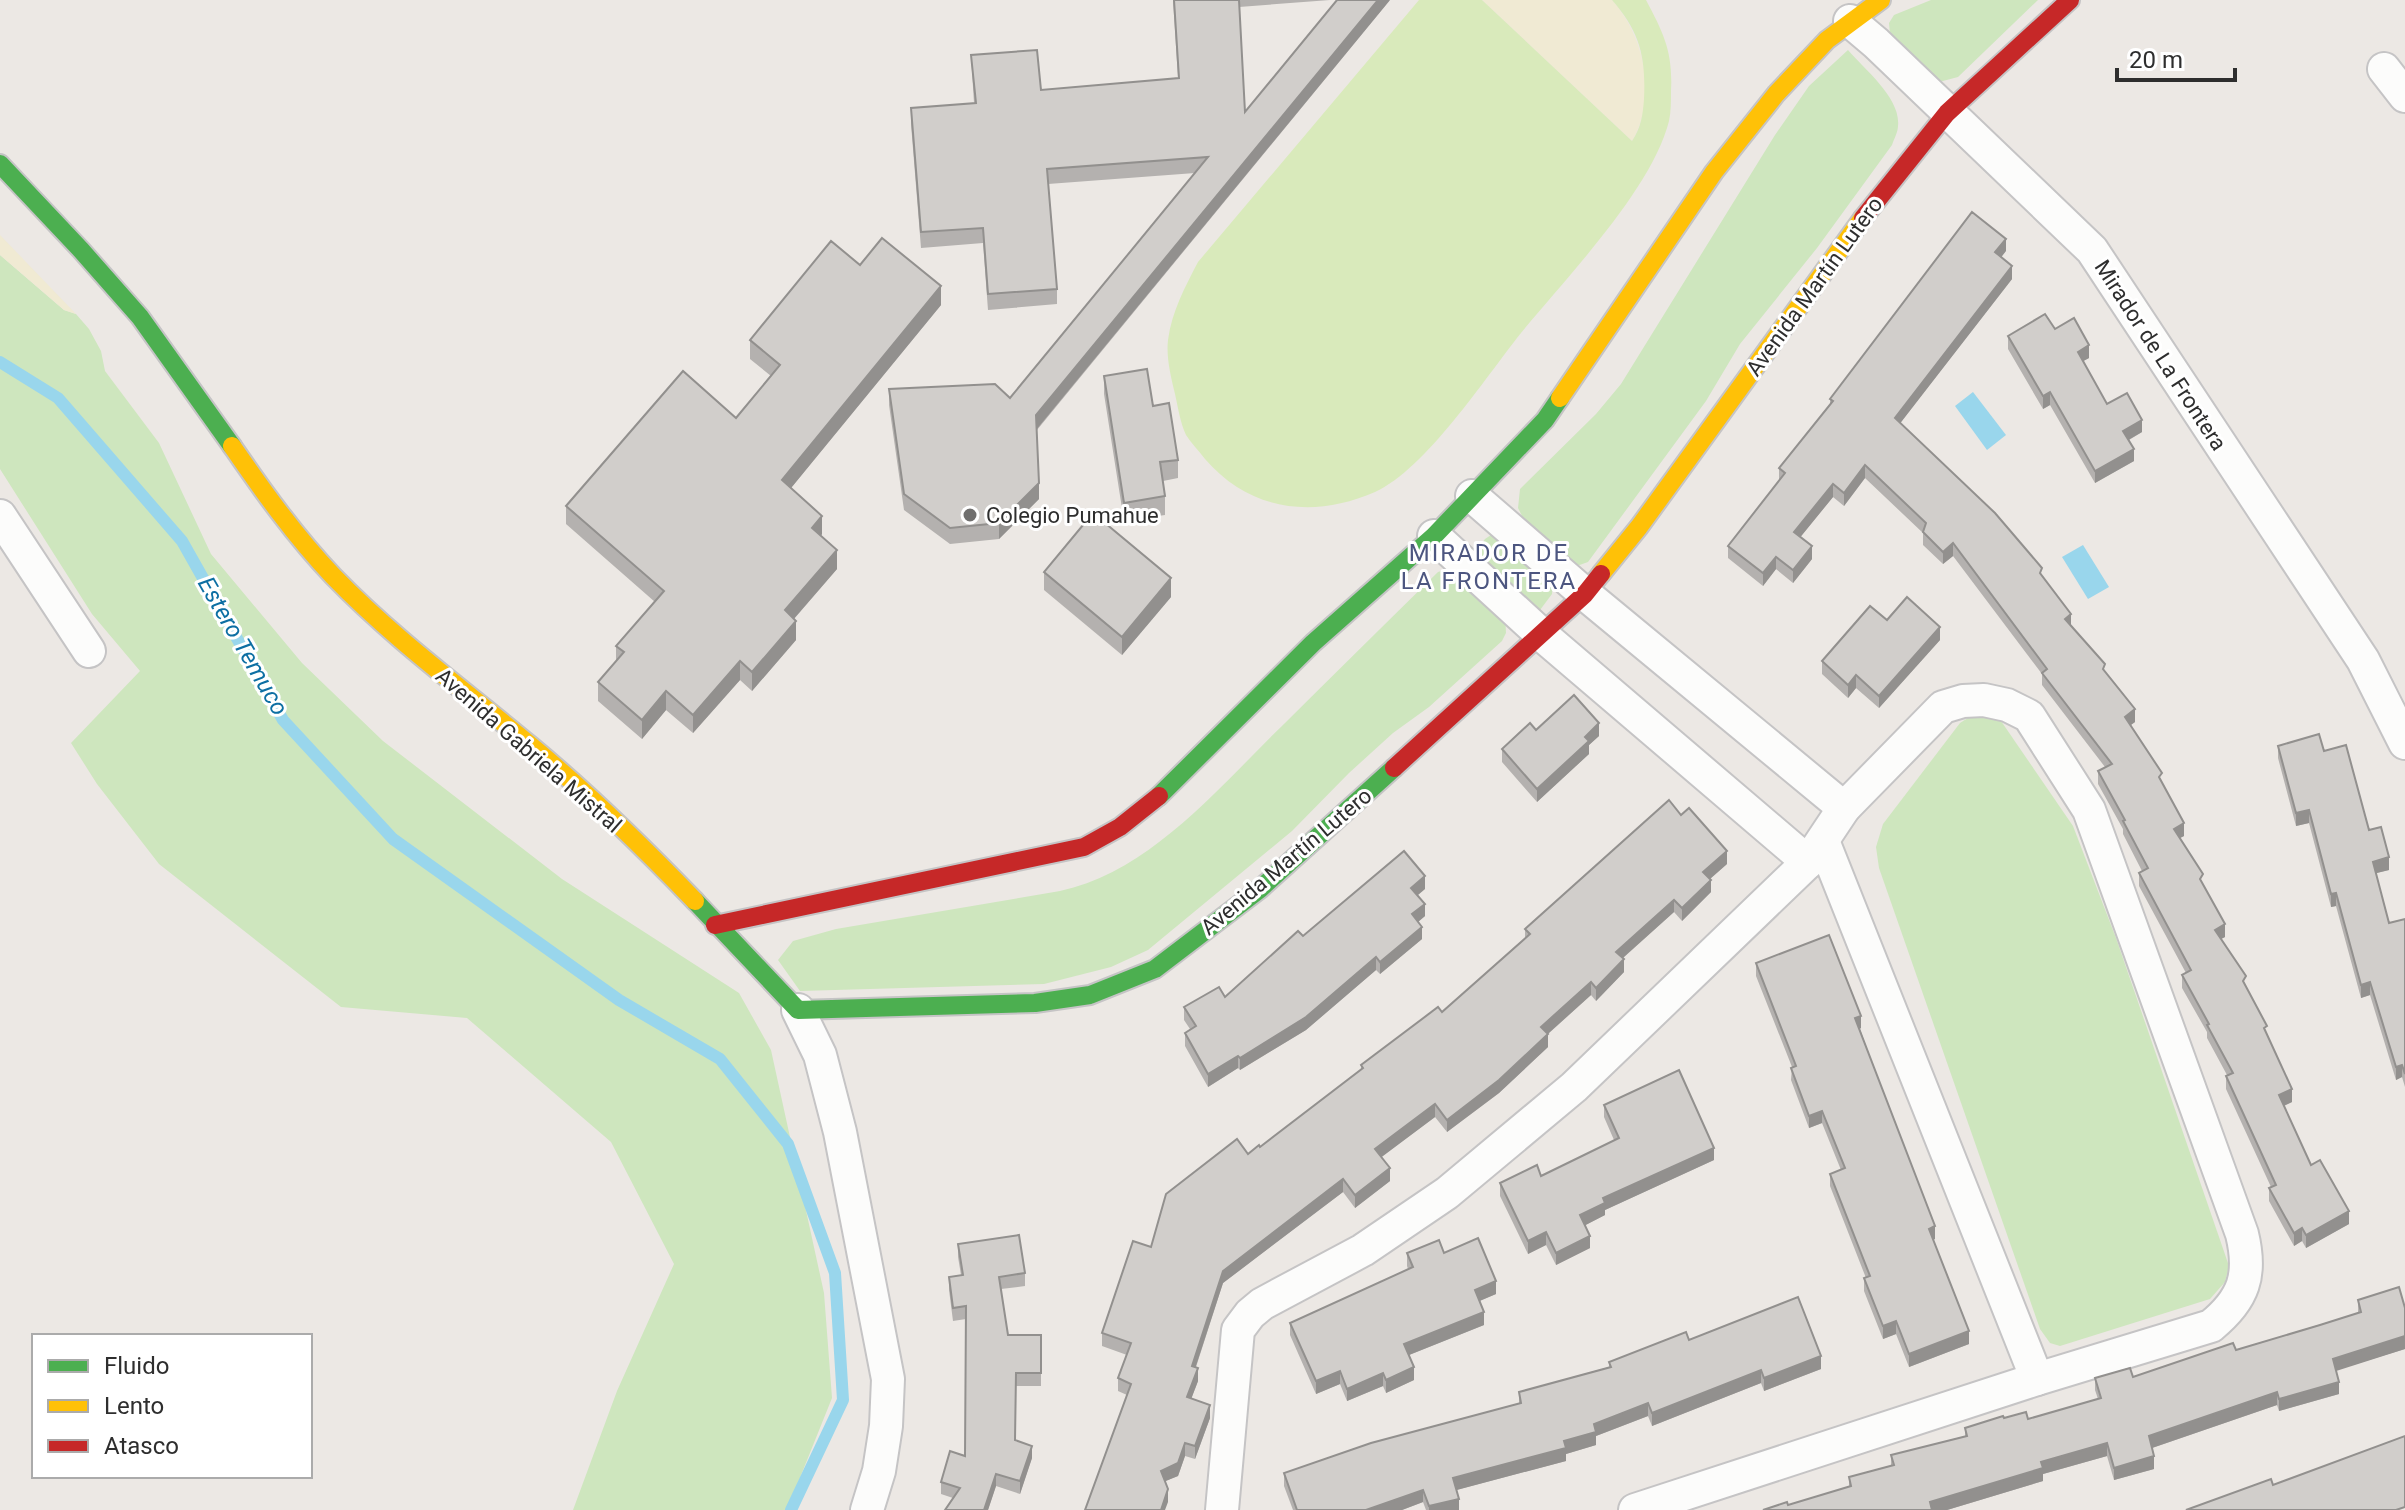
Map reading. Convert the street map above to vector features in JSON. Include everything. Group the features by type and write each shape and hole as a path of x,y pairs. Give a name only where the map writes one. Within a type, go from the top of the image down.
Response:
{"street":[{"path":"715,925 1084,847 1120,827 1170,788 1313,643 1434,536 1545,420 1714,172 1776,94 1806,60 1850,21 1881,0"},
{"name":"Avenida Martín Lutero","path":"798,1010 1035,1003 1090,995 1155,969 1260,889 1585,594 1639,527 1870,208 1947,113 2070,0"},
{"name":"Mirador de La Frontera","path":"1850,21 2092,250 2363,660 2405,743"},
{"path":"2384,69 2405,96"},
{"name":"Avenida Gabriela Mistral","path":"0,164 95,265 156,338 207,406 263,491 329,572 397,638 595,801 798,1010 820,1055 840,1132 888,1379 881,1456 867,1510"},
{"path":"1472,496 1585,594 1844,808"},
{"path":"5,533 89,651"},
{"path":"1434,536 1542,635 1815,851 2037,1379"},
{"path":"1222,1510 1231,1429 1235,1350 1238,1330 1250,1314 1262,1304 1363,1250 1447,1193 1574,1087 1815,851 1844,808 1943,707 1963,701 1984,700 2007,705 2029,716 2089,810 2242,1234 2247,1254 2246,1276 2239,1296 2227,1313 2211,1326 2037,1379 1635,1510"}],"green space":[{"path":"1419,0 1482,0 1632,141 1643,110 1642,58 1635,34 1612,0 1646,0 1669,54 1669,121 1645,175 1606,232 1521,333 1454,421 1414,464 1375,492 1329,506 1284,505 1262,499 1242,490 1223,476 1186,435 1168,361 1168,340 1173,319 1198,262"},
{"path":"1931,0 2038,0 1958,77 1939,82 1890,34 1889,23 1894,15"},
{"path":"1848,50 1894,105 1898,126 1892,145 1817,248 1740,344 1706,401 1588,562 1574,567 1522,516 1518,508 1520,489 1596,414 1621,384 1775,135 1809,86"},
{"path":"0,255 64,310 76,314 89,329 101,351 105,371 159,443 211,554 302,663 383,741 562,879 739,993 771,1050 824,1293 832,1398 787,1510 573,1510 617,1391 674,1264 611,1142 467,1018 341,1007 159,864 97,784 71,743 140,671 92,614 0,469"},
{"path":"1494,533 1553,583 1552,594 1537,614 1474,554"},
{"path":"1450,568 1505,614 1506,633 1502,641 1429,707 1393,733 1292,831 1148,950 1111,967 1044,984 800,991 778,960 793,941 836,929 1060,891 1093,881 1124,866 1153,847 1208,800 1438,572"},
{"path":"1986,714 2001,721 2073,826 2116,938 2229,1266 2225,1282 2210,1299 2060,1346 2050,1343 2040,1329 1879,868 1876,847 1883,824 1960,723 1971,716"}],"sand":[{"path":"1482,0 1612,0 1632,31 1644,68 1644,105 1632,141"},
{"path":"0,235 76,314 64,310 0,255"}],"water":[{"path":"1973,392 2006,435 1987,450 1955,406"},
{"path":"2083,545 2109,587 2088,599 2062,557"}],"building":[{"path":"1174,0 1239,0 1245,112 1337,0 1378,0 1036,415 1039,483 999,523 950,528 904,494 889,389 995,384 1010,398 1208,157 1047,169 1057,289 988,294 983,228 921,232 911,108 976,103 971,55 1037,50 1041,90 1179,78"},
{"path":"1972,212 2006,239 1995,252 2012,266 1895,418 1995,513 2042,568 2040,573 2071,614 2065,619 2105,664 2103,669 2135,709 2125,717 2162,773 2159,777 2184,823 2174,829 2203,874 2200,879 2225,924 2215,930 2246,976 2243,981 2267,1026 2264,1028 2292,1089 2279,1095 2311,1165 2320,1160 2349,1211 2306,1235 2302,1228 2294,1233 2269,1188 2276,1185 2226,1076 2233,1073 2182,975 2191,970 2139,873 2148,868 2098,771 2112,764 2042,673 2047,669 1953,543 1943,552 1923,532 1926,523 1865,465 1844,493 1833,484 1794,532 1812,546 1793,570 1776,557 1763,573 1728,546 1785,473 1779,468 1833,401 1830,399"},
{"path":"882,238 941,286 782,480 822,516 812,528 837,550 785,610 796,621 752,672 740,661 693,715 666,691 642,720 598,682 624,652 616,646 664,591 566,506 683,371 736,418 780,365 750,340 831,241 860,265"},
{"path":"2045,314 2055,329 2074,318 2089,345 2078,352 2107,404 2127,393 2142,420 2123,431 2134,449 2095,471 2050,392 2043,396 2008,336"},
{"path":"1147,369 1153,406 1169,403 1178,460 1160,462 1165,496 1124,503 1104,376"},
{"path":"1093,513 1171,578 1122,637 1044,572"},
{"path":"1907,597 1940,627 1879,696 1856,675 1848,685 1822,661 1870,606 1887,620"},
{"path":"1574,695 1599,723 1585,737 1589,741 1537,789 1502,749 1530,723 1536,730"},
{"path":"2319,734 2324,751 2346,745 2369,830 2381,827 2389,857 2373,862 2389,923 2405,919 2405,1074 2402,1065 2396,1067 2370,982 2361,985 2336,893 2331,894 2309,810 2296,813 2278,746"},
{"path":"1669,800 1681,815 1689,808 1727,851 1703,872 1711,880 1682,908 1674,900 1616,952 1624,959 1596,988 1591,982 1541,1027 1548,1034 1499,1080 1447,1120 1435,1104 1375,1149 1390,1168 1355,1195 1343,1179 1223,1271 1192,1366 1198,1368 1187,1397 1210,1405 1195,1446 1185,1443 1178,1463 1161,1471 1168,1489 1161,1510 1085,1510 1131,1384 1118,1378 1131,1343 1102,1333 1133,1241 1151,1247 1166,1194 1237,1139 1248,1154 1260,1147 1438,1007 1442,1012 1530,934 1525,929"},
{"path":"1404,851 1425,876 1411,888 1425,904 1412,914 1422,927 1380,962 1376,957 1306,1017 1208,1074 1185,1033 1196,1026 1184,1007 1219,987 1225,997 1298,931 1303,936"},
{"path":"1829,935 1861,1016 1855,1018 1935,1226 1929,1229 1969,1331 1909,1354 1896,1321 1883,1326 1864,1278 1870,1276 1830,1174 1845,1168 1822,1111 1809,1116 1791,1068 1796,1066 1756,963"},
{"path":"1679,1070 1714,1148 1603,1198 1605,1203 1580,1215 1590,1236 1556,1253 1546,1232 1528,1241 1500,1183 1537,1165 1541,1176 1619,1138 1604,1105"},
{"path":"1019,1235 1025,1273 999,1277 1008,1335 1041,1335 1041,1373 1016,1373 1015,1440 1032,1446 1020,1481 996,1474 984,1510 945,1510 960,1488 941,1482 950,1451 965,1456 966,1306 953,1308 949,1277 963,1275 958,1244"},
{"path":"1478,1238 1496,1281 1475,1290 1484,1312 1404,1344 1414,1367 1386,1380 1383,1373 1347,1389 1340,1371 1316,1381 1290,1323 1413,1267 1407,1253 1439,1240 1444,1253"},
{"path":"2399,1287 2405,1308 2405,1336 2333,1359 2339,1382 2279,1399 2277,1392 2149,1436 2154,1456 2114,1468 2107,1443 2041,1462 2043,1468 1930,1502 1932,1510 1763,1510 1851,1486 1849,1477 1894,1465 1891,1455 1967,1436 1965,1428 2026,1412 2028,1419 2101,1398 2095,1378 2130,1368 2133,1377 2233,1343 2236,1350 2320,1325 2361,1312 2358,1300"},
{"path":"1798,1297 1821,1356 1764,1378 1761,1370 1652,1413 1648,1403 1594,1424 1596,1432 1564,1441 1566,1448 1453,1478 1459,1499 1429,1506 1423,1490 1366,1510 1297,1510 1284,1473 1371,1443 1521,1403 1519,1392 1611,1367 1609,1362 1686,1332 1689,1340"},
{"path":"2405,1436 2405,1507 2396,1510 2186,1510 2271,1479 2273,1485"}],"waterway":[{"name":"Estero Temuco","path":"0,362 58,398 182,541 283,720 393,839 619,1000 720,1059 788,1144 835,1273 843,1400 791,1510"}],"traffic: fast":[{"path":"0,164 140,317 232,446"},
{"path":"1159,796 1313,643 1434,536 1545,420 1560,398"},
{"path":"695,901 798,1010 1035,1003 1090,995 1155,969 1260,889 1394,768"}],"traffic: slow":[{"path":"1560,398 1714,172 1776,94 1827,40 1881,0"},
{"path":"1601,574 1639,527 1863,218"},
{"path":"232,446 293,529 356,599 574,783 695,901"}],"traffic: jam":[{"path":"1863,218 1947,113 2070,0"},
{"path":"1394,768 1585,594 1601,574"},
{"path":"715,925 1084,847 1120,827 1159,796"}],"place":[{"name":"Colegio Pumahue","path":"970,515"}],"district":[{"name":"MIRADOR DE LA FRONTERA","path":"1489,567"}]}
